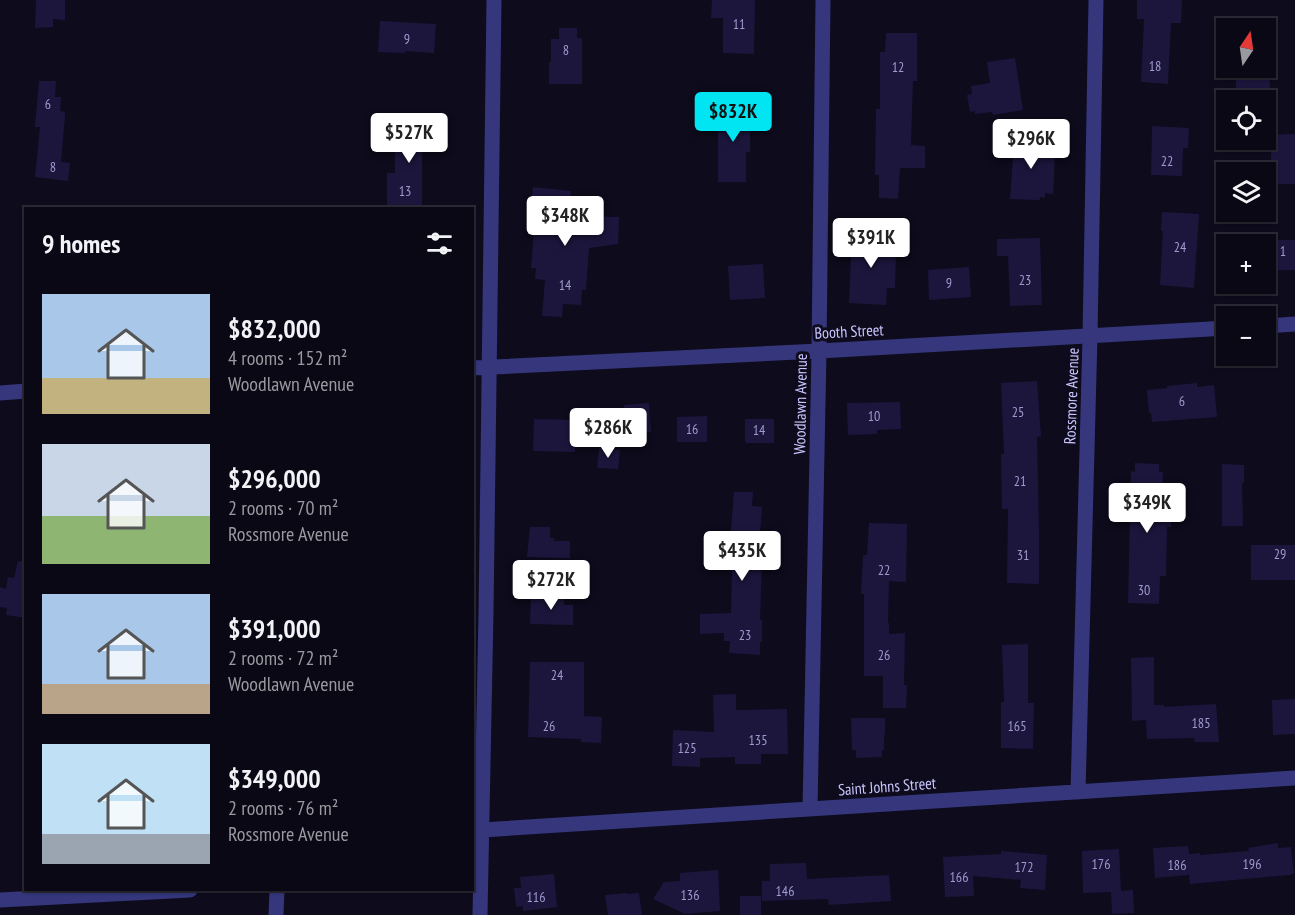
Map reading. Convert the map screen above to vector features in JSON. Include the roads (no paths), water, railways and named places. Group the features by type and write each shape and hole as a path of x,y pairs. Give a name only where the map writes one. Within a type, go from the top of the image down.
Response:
{"street":[{"path":"480,915 477,873 482,830 479,613 489,367 494,0"},
{"name":"Woodlawn Avenue","path":"810,809 823,0"},
{"name":"Rossmore Avenue","path":"1078,792 1096,0"},
{"path":"1276,325 1295,324"},
{"name":"Booth Street","path":"474,368 1216,329"},
{"path":"0,393 24,391"},
{"name":"Saint Johns Street","path":"482,830 1295,778"},
{"path":"0,900 171,891"},
{"path":"276,915 277,891"}]}
